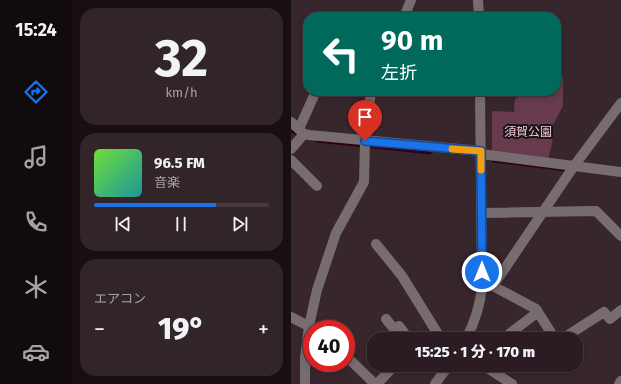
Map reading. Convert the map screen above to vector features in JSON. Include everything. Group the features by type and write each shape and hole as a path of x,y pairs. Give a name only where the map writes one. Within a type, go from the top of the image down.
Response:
{"street":[{"path":"406,12 411,0"},
{"path":"478,0 479,12"},
{"path":"291,149 314,96"},
{"path":"313,320 317,290 336,233 364,182 365,144 370,96"},
{"path":"470,332 480,305 482,287 480,96"},
{"path":"493,286 544,212 573,166 621,103"},
{"path":"299,131 365,144 481,153 621,172"},
{"path":"291,160 317,186"},
{"path":"481,213 596,211 621,236"},
{"path":"376,244 402,276 437,332"},
{"path":"482,287 493,286 538,312 551,332"},
{"path":"573,332 605,312 610,319 621,310"},
{"path":"512,332 538,312"},
{"path":"291,317 303,323"},
{"path":"386,319 395,330 399,326 404,332"},
{"path":"355,364 376,384 388,372"},
{"path":"305,372 305,384"},
{"path":"435,384 444,372"},
{"path":"494,372 512,384"}],"green space":[{"name":"須賀公園","path":"561,78 563,78 563,106 553,125 552,144 548,159 492,153 492,111 514,112 515,99 520,96 561,96"}],"waterway":[{"path":"291,131 300,136"},
{"path":"317,141 430,153"},
{"path":"493,161 567,170"}],"slow traffic":[{"path":"452,149 481,151 481,170"}],"route":[{"path":"365,141 481,151 482,272"}]}
